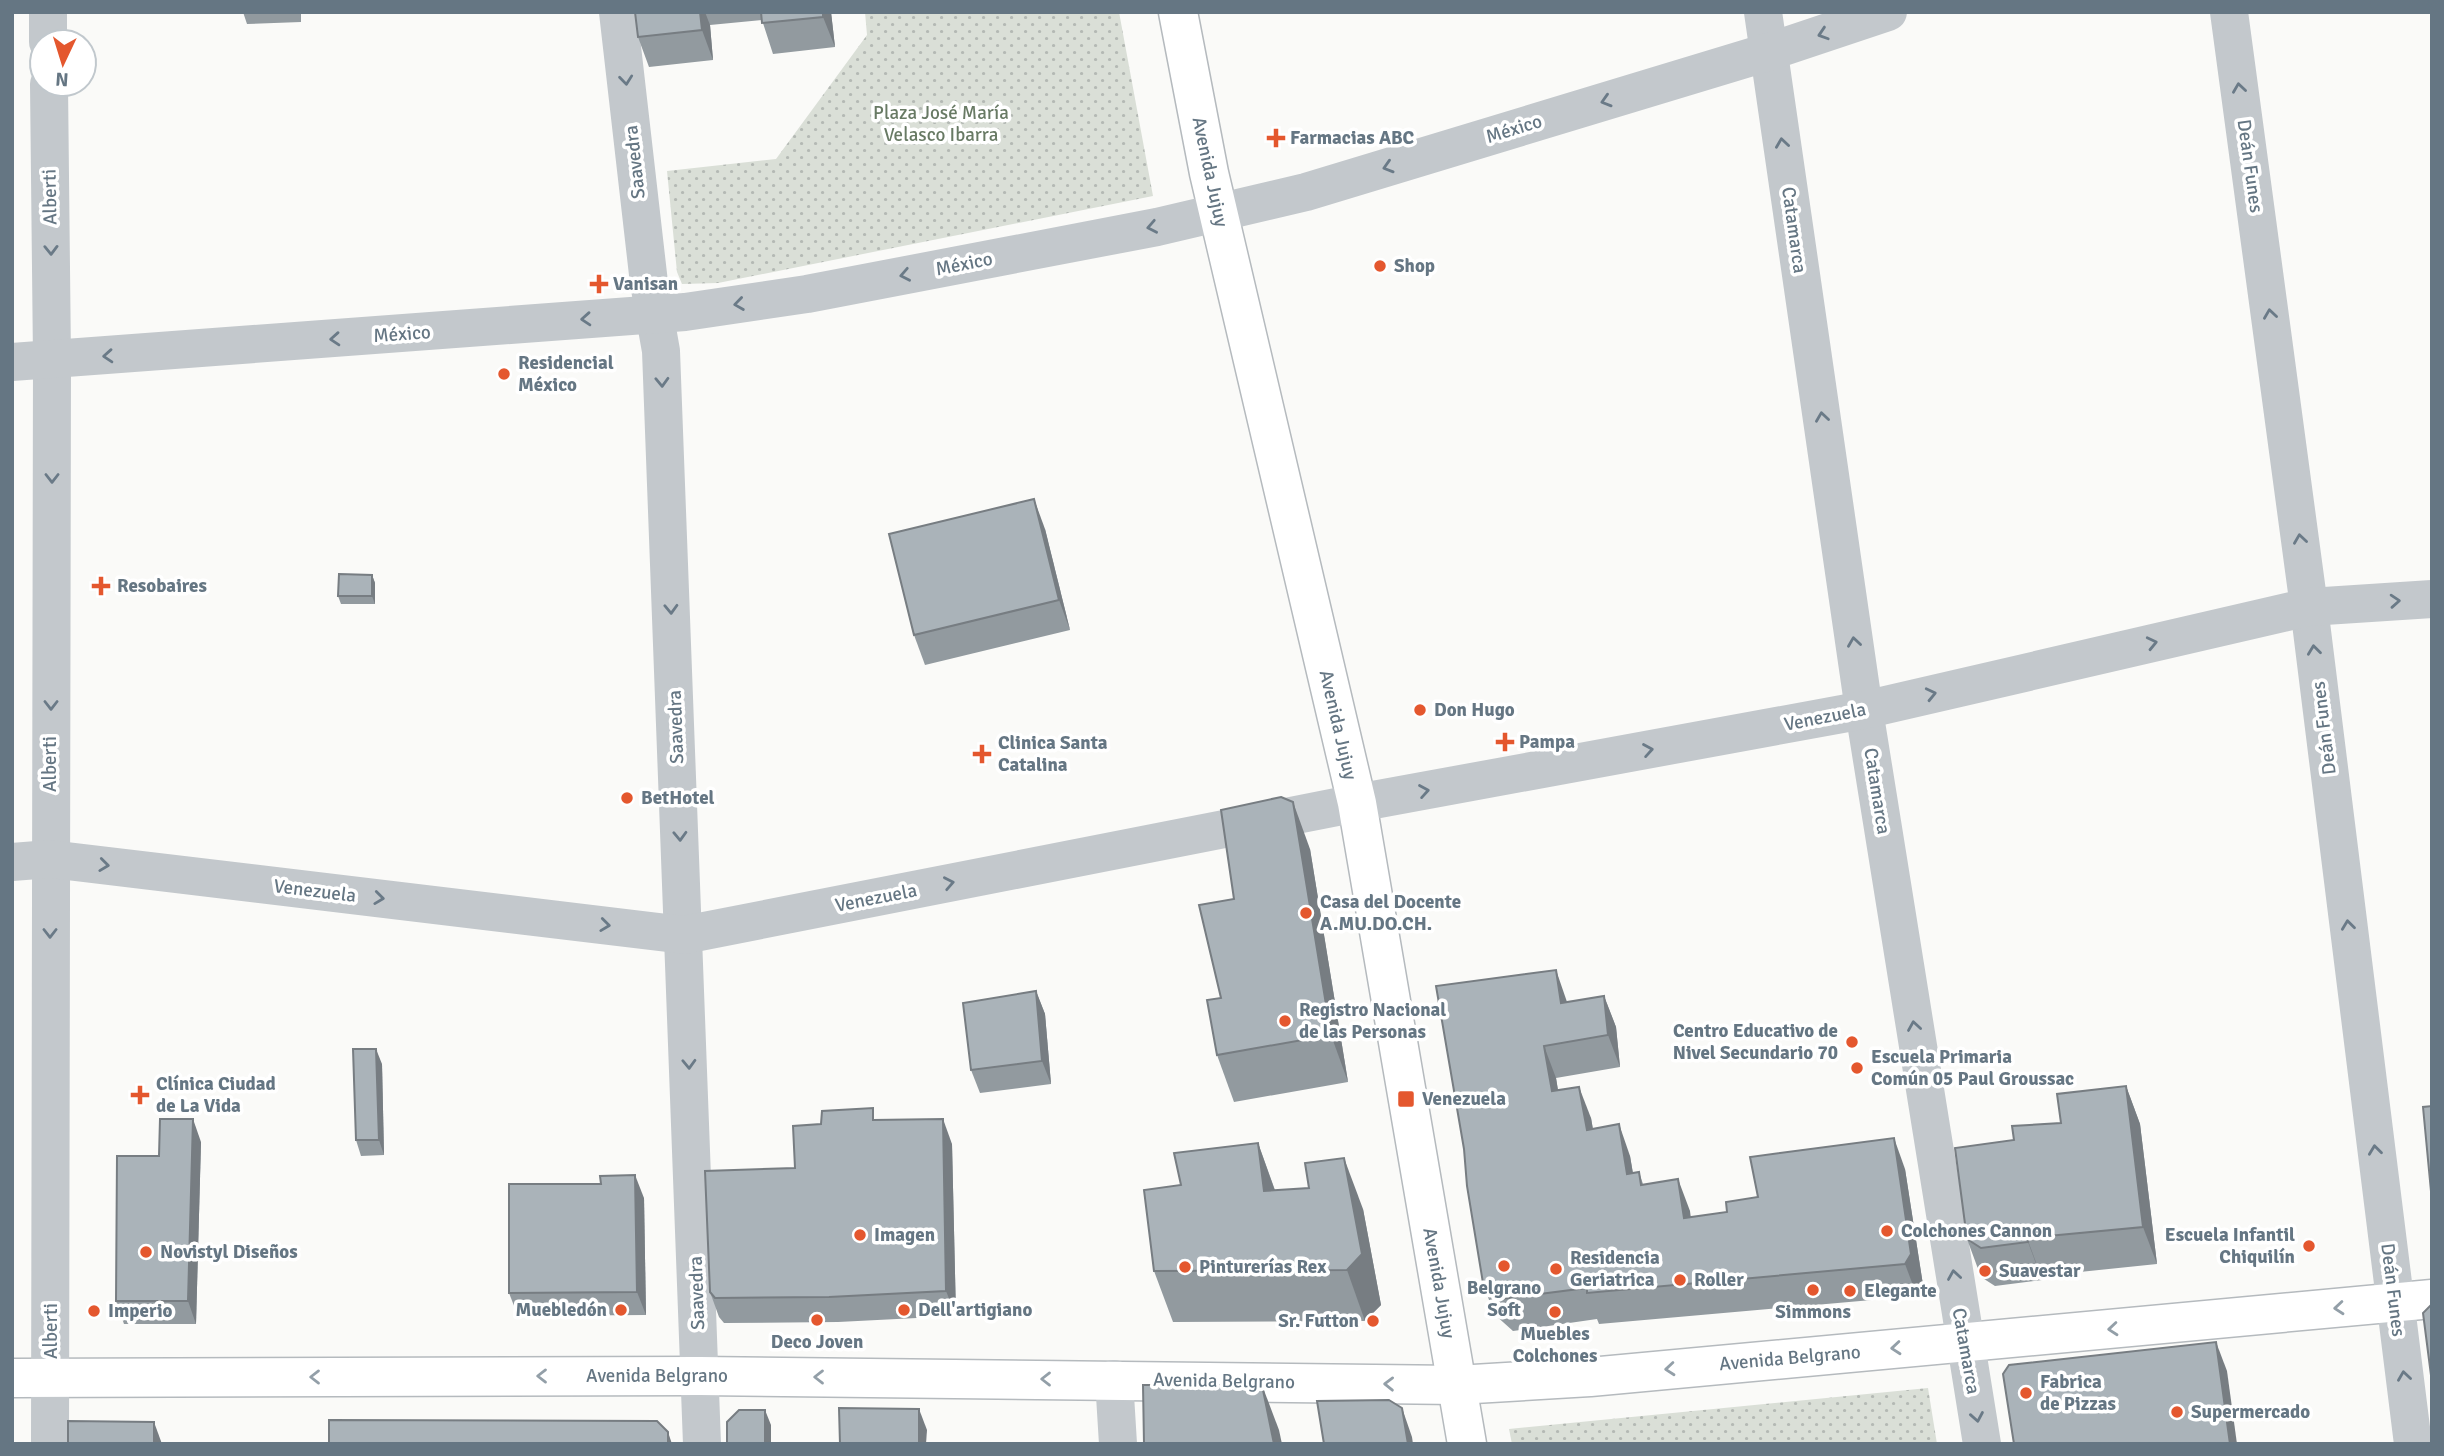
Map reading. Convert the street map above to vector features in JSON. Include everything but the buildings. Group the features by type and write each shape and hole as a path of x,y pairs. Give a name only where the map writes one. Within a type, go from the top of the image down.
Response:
{"main road":[{"name":"Avenida Jujuy","path":"1178,12 1219,213 1357,803 1467,1444"},
{"name":"Avenida Belgrano","path":"12,1378 700,1376 1457,1385 1590,1377 2432,1300"}],"street":[{"name":"Saavedra","path":"618,12 654,314 661,351 702,1444"},
{"name":"Catamarca","path":"1763,12 1864,710 1982,1444"},
{"name":"México","path":"12,362 654,314 807,294 1219,213 1306,192 1768,52 1888,12"},
{"name":"Deán Funes","path":"2229,12 2309,607 2413,1444"},
{"name":"Alberti","path":"49,98 52,359 51,1444"},
{"name":"Venezuela","path":"12,862 50,859 684,935 1357,803 1864,710 2309,607 2432,599"},
{"path":"1114,1380 1118,1444"}],"green space":[{"name":"Plaza José María Velasco Ibarra","path":"865,12 1119,12 1153,196 718,283 682,284 677,272 667,171 776,159 867,35"},
{"path":"1928,1388 1937,1444 1512,1444 1509,1429"}],"place":[{"name":"Farmacias ABC","path":"1276,138"},
{"name":"Shop","path":"1380,266"},
{"name":"Vanisan","path":"599,284"},
{"name":"Residencial México","path":"504,374"},
{"name":"Resobaires","path":"101,586"},
{"name":"Don Hugo","path":"1420,710"},
{"name":"Pampa","path":"1505,742"},
{"name":"Clinica Santa Catalina","path":"982,754"},
{"name":"BetHotel","path":"627,798"},
{"name":"Casa del Docente A.MU.DO.CH.","path":"1306,913"},
{"name":"Registro Nacional de las Personas","path":"1285,1021"},
{"name":"Centro Educativo de Nivel Secundario 70","path":"1852,1042"},
{"name":"Escuela Primaria Común 05 Paul Groussac","path":"1857,1068"},
{"name":"Clínica Ciudad de La Vida","path":"140,1095"},
{"name":"Venezuela","path":"1406,1099"},
{"name":"Colchones Cannon","path":"1887,1231"},
{"name":"Imagen","path":"860,1235"},
{"name":"Escuela Infantil Chiquilín","path":"2309,1246"},
{"name":"Novistyl Diseños","path":"146,1252"},
{"name":"Belgrano Soft","path":"1504,1266"},
{"name":"Pinturerías Rex","path":"1185,1267"},
{"name":"Residencia Geriatrica","path":"1556,1269"},
{"name":"Suavestar","path":"1985,1271"},
{"name":"Roller","path":"1680,1280"},
{"name":"Simmons","path":"1813,1290"},
{"name":"Elegante","path":"1850,1291"},
{"name":"Muebledón","path":"621,1310"},
{"name":"Dell'artigiano","path":"904,1310"},
{"name":"Imperio","path":"94,1311"},
{"name":"Muebles Colchones","path":"1555,1312"},
{"name":"Deco Joven","path":"817,1320"},
{"name":"Sr. Futton","path":"1373,1321"},
{"name":"Fabrica de Pizzas","path":"2026,1393"},
{"name":"Supermercado","path":"2177,1412"}]}
